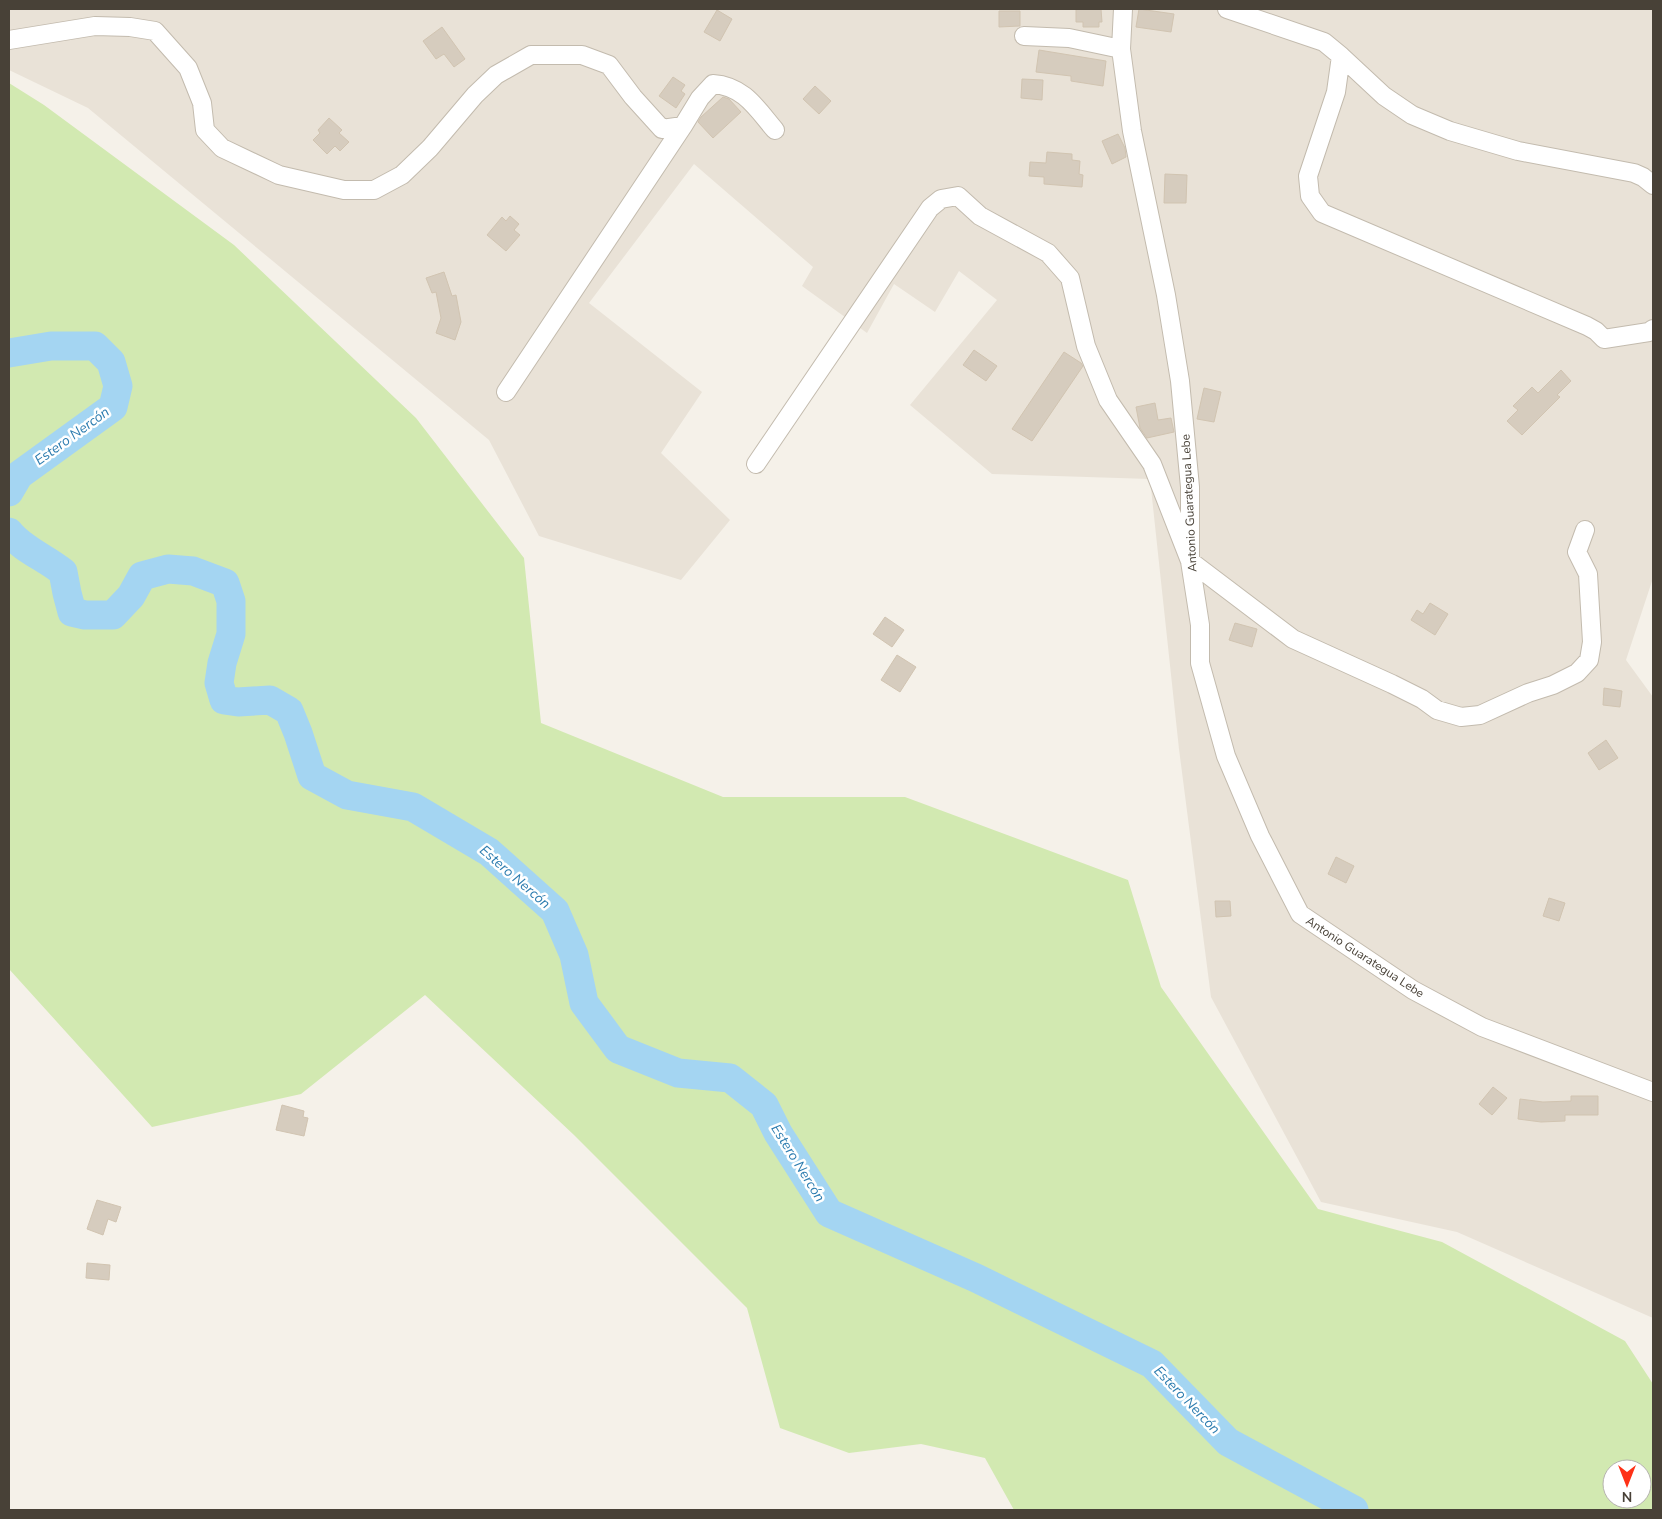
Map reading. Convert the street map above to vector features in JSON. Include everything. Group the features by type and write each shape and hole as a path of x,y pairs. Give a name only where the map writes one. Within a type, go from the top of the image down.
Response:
{"street":[{"name":"Antonio Guarategua Lebe","path":"1123,9 1121,49 1132,131 1161,266 1180,381 1190,487 1190,561 1200,625 1200,664 1226,756 1260,836 1300,914 1413,990 1482,1027 1653,1092"},
{"path":"1227,9 1324,42 1384,96 1412,114 1450,131 1518,151 1634,173 1653,185"},
{"path":"9,40 94,26 130,27 155,31 188,68 202,103 205,130 222,148 279,175 344,190 374,190 402,175 430,148 475,95 496,75 531,55 582,55 608,65 633,97 662,129 682,126"},
{"path":"1024,36 1069,38 1121,49"},
{"path":"1341,56 1336,92 1308,176 1310,196 1322,213 1587,326 1604,339 1649,332 1653,329"},
{"path":"506,392 700,98 713,84 725,85 746,96 775,130"},
{"path":"756,464 930,208 942,199 958,196 980,216 1048,253 1070,278 1086,346 1108,400 1152,464 1190,561 1293,639 1392,684 1422,699 1437,710 1461,717 1480,715 1577,673 1589,660 1592,642 1588,574 1577,552 1585,530"}],"shaded area":[{"path":"9,9 1653,9 1653,578 1626,660 1653,697 1653,1318 1457,1232 1321,1202 1211,997 1179,749 1150,479 992,474 910,405 997,300 959,271 935,312 894,284 867,333 802,286 813,267 694,164 589,303 702,392 661,453 730,520 681,580 539,536 489,440 88,108 9,70"}],"green space":[{"path":"9,83 44,105 234,245 416,418 524,558 541,723 723,797 905,797 1128,880 1161,987 1318,1209 1442,1242 1625,1341 1653,1384 1653,1510 1014,1510 985,1458 921,1444 849,1453 780,1428 747,1308 574,1135 425,995 301,1094 152,1127 9,969"}],"building":[{"path":"1076,9 1101,9 1102,22 1099,22 1099,27 1083,27 1083,22 1076,22"},
{"path":"1139,9 1174,14 1171,32 1136,27"},
{"path":"717,10 732,19 720,41 704,32"},
{"path":"999,11 1020,11 1020,26 999,27"},
{"path":"442,27 465,59 454,67 444,54 436,59 423,41"},
{"path":"1039,50 1106,61 1103,86 1071,81 1071,76 1036,72"},
{"path":"673,77 685,85 681,91 685,94 676,108 659,96"},
{"path":"1022,79 1043,80 1042,100 1021,98"},
{"path":"815,86 831,101 819,114 803,99"},
{"path":"723,97 729,99 741,112 713,138 698,122"},
{"path":"329,118 342,130 339,133 349,142 340,151 335,146 327,154 313,140 320,133 318,130"},
{"path":"1118,134 1125,148 1126,157 1112,164 1102,141"},
{"path":"1047,152 1072,154 1072,160 1080,161 1079,174 1083,175 1082,187 1044,184 1044,177 1029,176 1030,162 1046,163"},
{"path":"1165,174 1187,175 1186,203 1164,203"},
{"path":"510,216 519,224 514,230 520,235 506,251 487,235 502,217 506,221"},
{"path":"444,272 452,296 456,295 461,322 455,340 436,333 441,318 436,292 432,293 426,278"},
{"path":"974,350 997,366 986,381 963,365"},
{"path":"1064,352 1083,366 1032,441 1012,429"},
{"path":"1561,370 1571,381 1557,395 1560,397 1522,435 1507,421 1518,410 1513,406 1532,387 1538,393"},
{"path":"1204,388 1221,392 1214,422 1197,419"},
{"path":"1155,403 1158,420 1171,418 1174,432 1147,438 1140,428 1136,407"},
{"path":"1430,603 1448,614 1435,635 1411,620 1417,610 1423,614"},
{"path":"885,617 904,630 892,647 873,634"},
{"path":"1235,623 1257,629 1252,647 1229,640"},
{"path":"897,655 916,667 900,692 881,680"},
{"path":"1604,688 1622,691 1620,707 1603,705"},
{"path":"1606,740 1618,758 1599,770 1588,753"},
{"path":"1336,857 1354,866 1346,883 1328,874"},
{"path":"1549,898 1565,903 1559,921 1543,916"},
{"path":"1215,901 1230,901 1231,916 1216,917"},
{"path":"1493,1087 1507,1098 1492,1115 1479,1104"},
{"path":"1571,1096 1598,1096 1598,1115 1565,1115 1565,1121 1541,1122 1518,1119 1520,1099 1543,1102 1571,1101"},
{"path":"282,1105 304,1111 303,1117 308,1118 304,1136 276,1130"},
{"path":"97,1200 121,1207 116,1222 108,1219 103,1235 87,1229"},
{"path":"87,1263 110,1265 109,1280 86,1278"}],"waterway":[{"name":"Estero Nercón","path":"9,353 51,346 95,346 111,362 118,386 113,407 19,475 9,492"},
{"name":"Estero Nercón","path":"9,532 27,548 63,572 72,612 85,615 113,615 131,596 142,576 168,569 193,571 225,583 231,601 231,634 222,663 219,683 224,700 238,702 270,700 289,711 312,776 347,795 413,807 489,852 555,911 574,955 584,1003 618,1049 678,1073 730,1078 764,1105 778,1133 829,1213 976,1278 1152,1364 1228,1442 1354,1510"}]}
